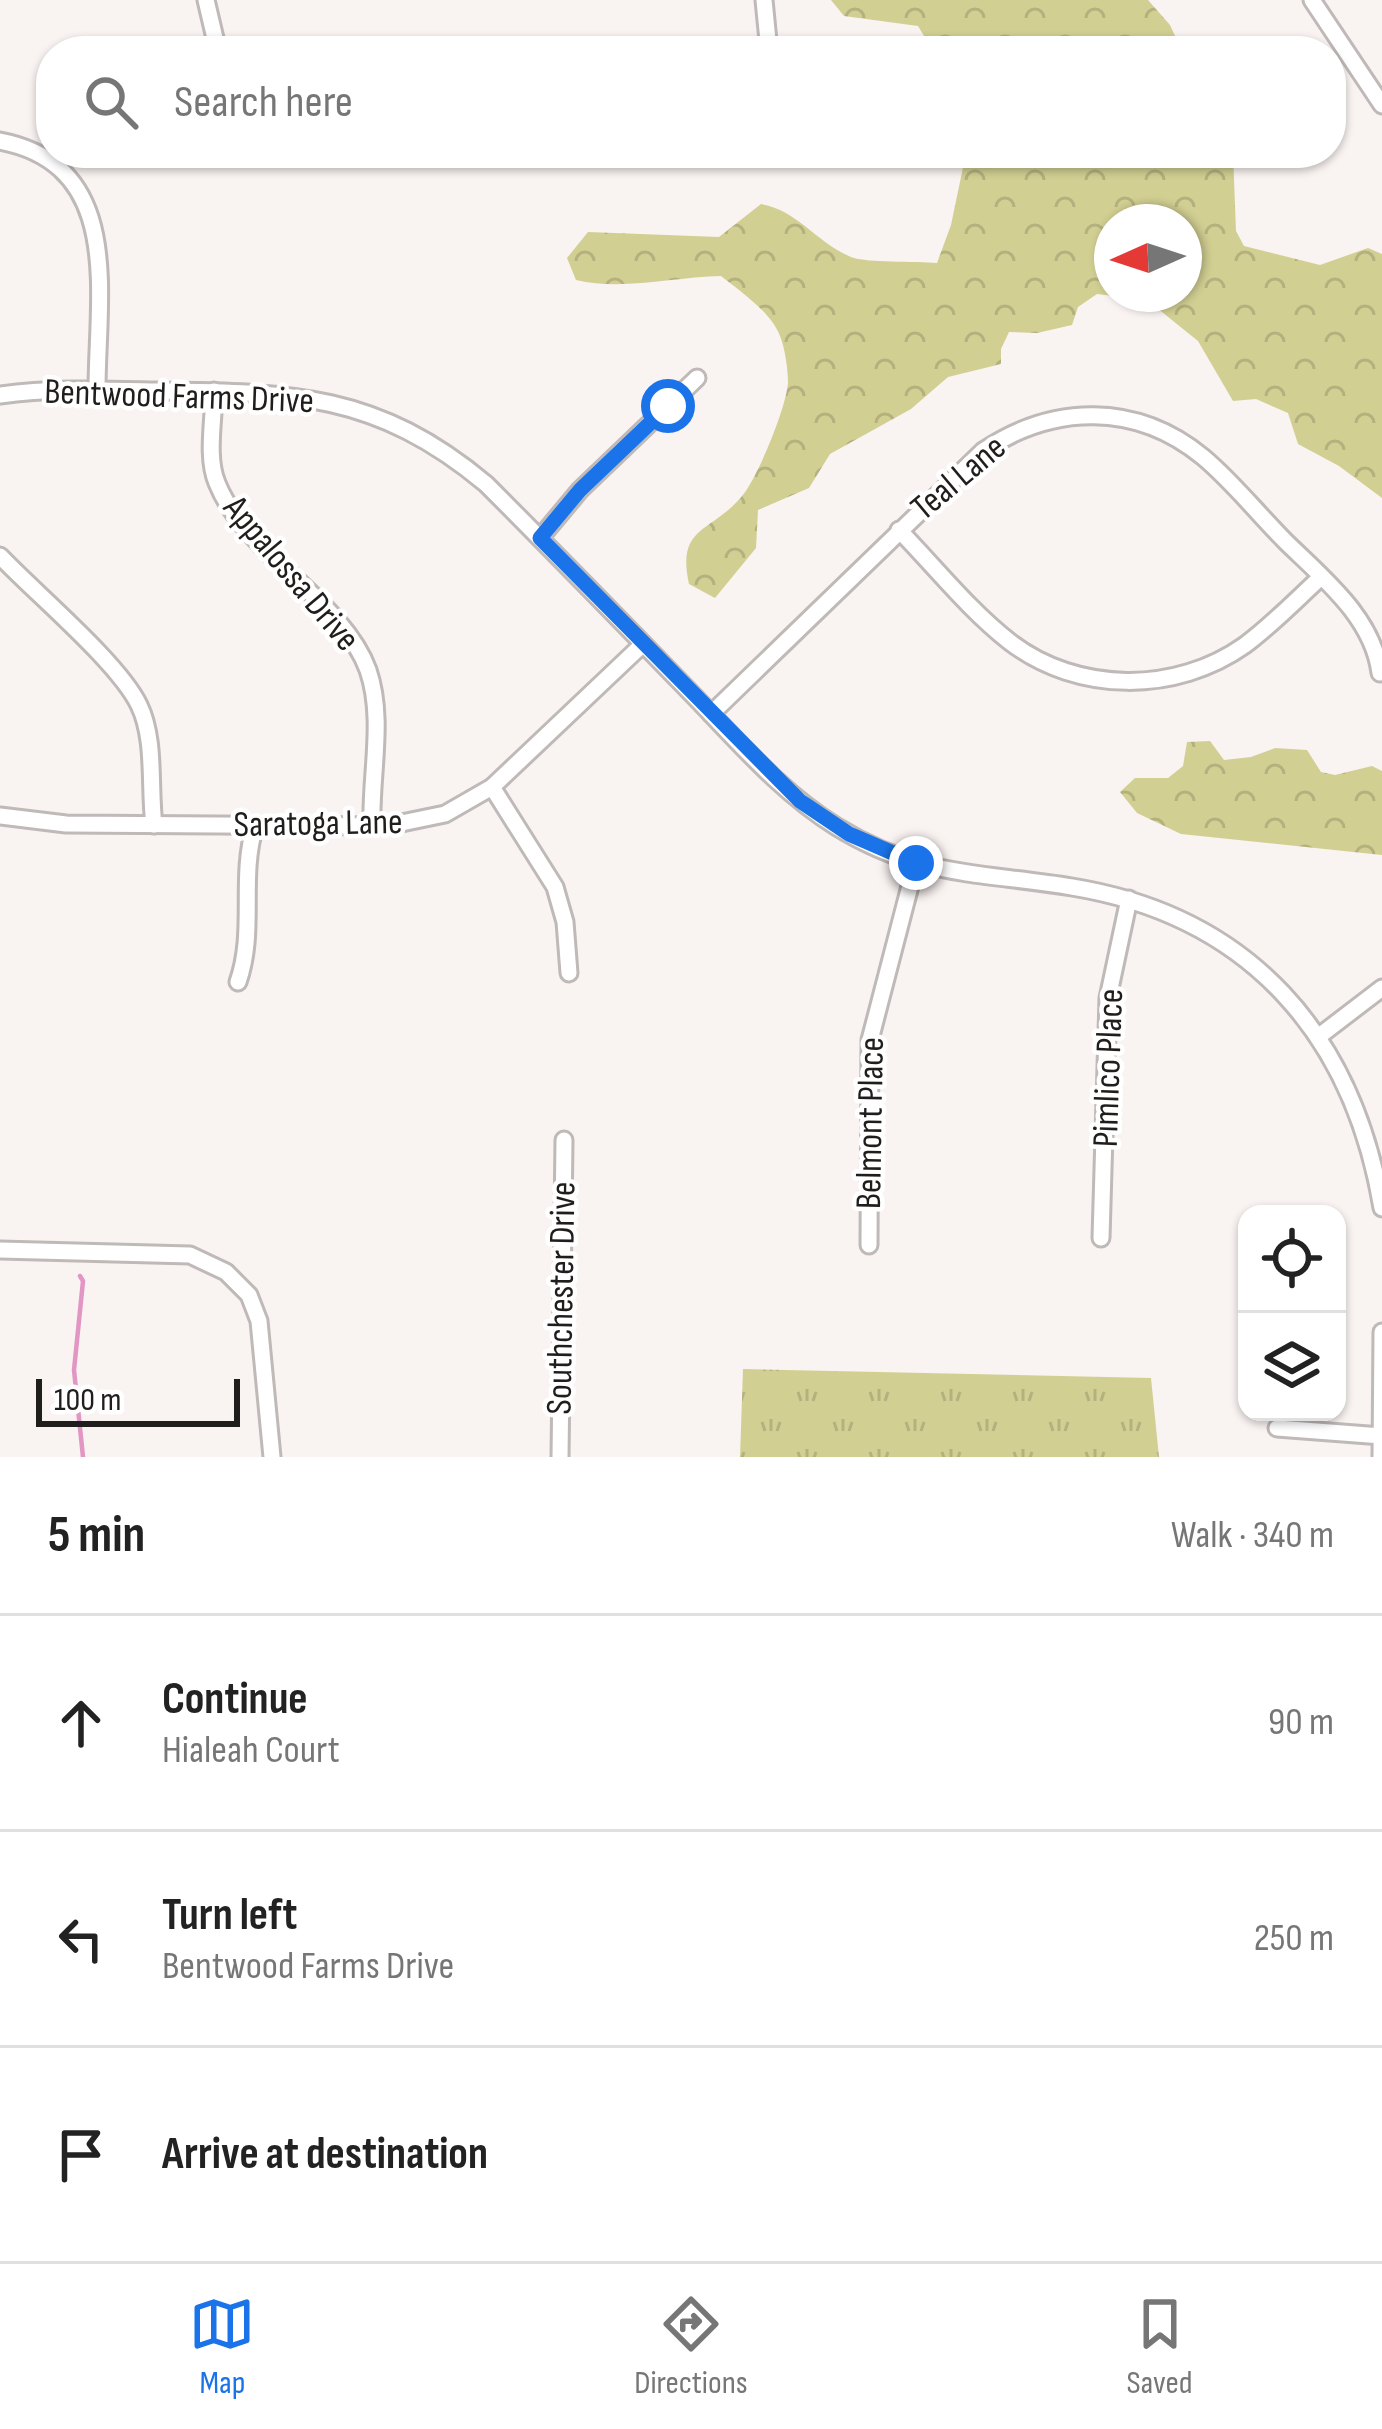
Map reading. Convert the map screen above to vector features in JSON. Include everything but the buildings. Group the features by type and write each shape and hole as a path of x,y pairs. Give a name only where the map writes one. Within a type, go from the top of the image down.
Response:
{"street":[{"path":"206,0 214,36"},
{"path":"764,0 768,36"},
{"path":"1312,0 1336,36"},
{"path":"1346,51 1382,105"},
{"path":"0,141 36,154"},
{"path":"59,168 80,190 89,208 98,251 97,390"},
{"path":"540,538 580,490 697,378"},
{"name":"Bentwood Farms Drive","path":"0,395 214,391 313,398 385,419 461,464 800,801 849,834 916,863 964,876 1066,886 1129,899 1202,930 1236,952 1289,1000 1318,1037 1354,1099 1376,1169 1382,1208"},
{"name":"Appalossa Drive","path":"214,391 212,467 227,504 345,634 367,667 374,706 372,827"},
{"name":"Teal Lane","path":"711,714 970,461 1003,437 1059,416 1097,414 1138,421 1190,447 1322,577 1368,632 1380,673"},
{"path":"899,530 1015,646 1069,673 1114,681 1172,677 1227,656 1322,577"},
{"path":"0,556 139,704 148,743 154,825"},
{"name":"Saratoga Lane","path":"1,818 66,824 372,827 445,814 492,788 643,644"},
{"path":"492,788 555,887 565,922 569,973"},
{"path":"238,982 248,943 247,870 255,826"},
{"name":"Belmont Place","path":"869,1244 870,1040 916,863"},
{"name":"Pimlico Place","path":"1101,1238 1108,998 1129,899"},
{"path":"1318,1037 1382,988"},
{"name":"Southchester Drive","path":"560,1457 564,1140"},
{"path":"0,1250 190,1255 226,1272 249,1295 259,1322 272,1457"},
{"path":"1381,1457 1382,1332"},
{"path":"1276,1428 1382,1436"}],"green space":[{"path":"831,0 1148,0 1175,36 924,36 918,26 844,16"},
{"path":"963,168 1234,168 1236,231 1244,246 1320,265 1368,248 1382,254 1382,498 1339,466 1298,444 1288,413 1256,399 1233,401 1198,341 1162,312 1202,312 1202,204 1094,204 1094,296 1078,307 1072,325 1037,333 1009,332 1001,349 1001,364 948,377 911,409 830,454 809,488 758,510 756,548 715,598 689,584 688,551 699,532 742,496 777,425 788,383 780,336 763,311 721,276 593,283 576,280 567,258 588,232 719,237 761,204 785,213 839,251 868,260 937,263"},
{"path":"1210,741 1224,760 1275,748 1307,750 1321,772 1335,775 1372,766 1382,771 1382,855 1181,834 1137,813 1120,792 1135,778 1168,778 1183,766 1187,742"},
{"path":"743,1369 1151,1378 1159,1457 740,1457"}],"waterway":[{"path":"80,1276 74,1370 83,1457"}],"route":[{"path":"668,406 580,490 540,538 800,801 849,834 916,863"}]}
